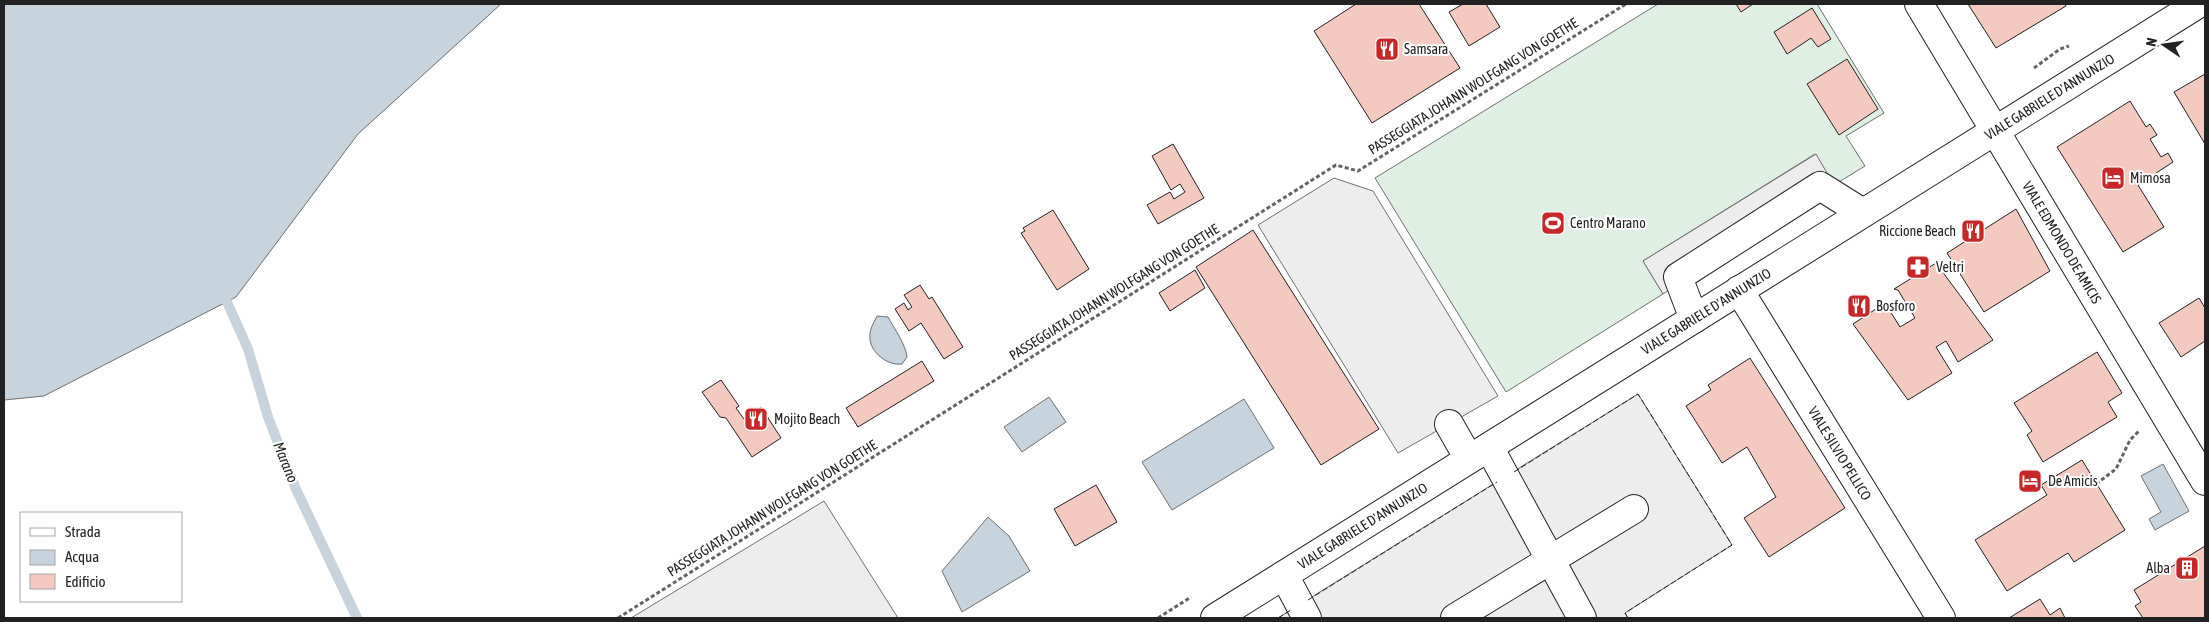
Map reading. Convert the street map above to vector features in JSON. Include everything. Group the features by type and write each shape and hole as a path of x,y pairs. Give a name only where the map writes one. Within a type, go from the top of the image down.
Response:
{"street":[{"name":"VIALE EDMONDO DE AMICIS","path":"1919,4 2205,481"},
{"name":"VIALE GABRIELE D'ANNUNZIO","path":"1215,618 2198,4"},
{"path":"1694,319 1678,278 1820,186 1863,213"},
{"name":"VIALE SILVIO PELLICO","path":"1740,290 1941,618"},
{"path":"1449,424 1479,453 1551,560 1582,618"},
{"path":"1469,615 1551,560 1634,509"},
{"path":"1284,575 1307,618"}],"path":[{"name":"PASSEGGIATA JOHANN WOLFGANG VON GOETHE","path":"618,618 1336,165 1358,171 1626,4"},
{"path":"2096,484 2116,469 2130,440 2163,411"}],"green space":[{"name":"Centro Marano","path":"1658,4 1817,4 1884,113 1846,136 1865,166 1834,185 1815,154 1643,261 1663,294 1506,392 1375,178"}],"shaded area":[{"path":"1816,154 1834,185 1663,294 1643,261"},
{"path":"1334,178 1373,191 1498,396 1398,453 1258,225"},
{"path":"1638,394 1732,545 1625,613 1628,618 1278,618"},
{"path":"824,501 898,618 631,618"}],"water":[{"path":"4,4 501,4 358,134 236,297 44,396 4,400"},
{"path":"877,316 888,317 899,337 907,357 902,364 886,361 873,349 870,333"},
{"path":"1049,397 1066,422 1022,452 1004,427"},
{"path":"1244,399 1274,448 1172,510 1142,462"},
{"path":"2163,464 2189,511 2155,530 2149,519 2161,512 2141,476"},
{"path":"988,517 1009,536 1030,571 962,612 942,571"}],"building":[{"name":"Samsara","path":"1356,4 1419,4 1460,68 1372,123 1314,31"},
{"path":"1463,4 1486,4 1500,27 1469,46 1449,12"},
{"path":"1736,4 1753,4 1741,12"},
{"path":"1968,4 2065,4 2066,6 1996,48"},
{"path":"1812,8 1831,39 1818,47 1811,38 1787,54 1774,32"},
{"path":"1847,59 1878,109 1839,135 1807,84"},
{"path":"2205,74 2205,144 2174,92"},
{"name":"Mimosa","path":"2130,101 2146,127 2150,124 2157,135 2150,139 2161,157 2168,153 2173,162 2138,185 2164,227 2123,252 2057,147"},
{"path":"1173,144 1204,198 1158,224 1147,205 1170,192 1174,199 1185,192 1180,184 1171,190 1152,156"},
{"path":"2016,209 2050,271 1984,312 1947,253"},
{"path":"1053,210 1089,269 1057,290 1021,233 1025,231 1023,228"},
{"path":"1253,230 1379,429 1321,465 1196,267"},
{"path":"1936,263 1993,340 1958,362 1946,341 1936,347 1952,373 1908,400 1853,324 1885,303 1900,327 1915,318 1898,290 1894,289"},
{"path":"1195,270 1205,288 1170,311 1159,293"},
{"path":"920,285 929,299 932,297 963,347 944,359 921,323 909,331 895,309 904,303 908,310 912,307 904,295"},
{"path":"2199,298 2205,308 2205,341 2181,357 2159,323"},
{"path":"2097,352 2122,393 2108,402 2117,417 2043,462 2027,435 2032,431 2014,403"},
{"path":"1750,358 1845,508 1769,557 1744,518 1776,497 1747,447 1722,463 1686,406 1711,390 1708,385"},
{"path":"922,361 934,381 858,427 846,408"},
{"name":"Mojito Beach","path":"721,380 739,406 736,408 744,419 761,407 781,438 752,457 726,418 720,417 702,392"},
{"path":"2082,460 2125,530 2074,562 2068,553 2007,591 1975,540 2047,495 2041,485"},
{"path":"1096,485 1117,522 1075,546 1054,509"},
{"name":"Alba","path":"2205,546 2205,618 2143,618 2135,606 2141,602 2134,590"},
{"path":"2040,599 2050,615 2060,608 2065,618 2009,618"}],"waterway":[{"name":"Marano","path":"227,302 248,349 268,417 295,487 357,618"}],"fence":[{"path":"1514,472 1638,394 1732,545 1625,613 1628,618"},
{"path":"1308,600 1497,482"},
{"path":"1278,618 1291,610"}],"place":[{"name":"Samsara","path":"1387,49"},
{"name":"Mimosa","path":"2113,178"},
{"name":"Centro Marano","path":"1553,223"},
{"name":"Riccione Beach","path":"1973,231"},
{"name":"Veltri","path":"1918,267"},
{"name":"Bosforo","path":"1859,306"},
{"name":"Mojito Beach","path":"756,419"},
{"name":"De Amicis","path":"2030,481"},
{"name":"Alba","path":"2187,568"}]}
